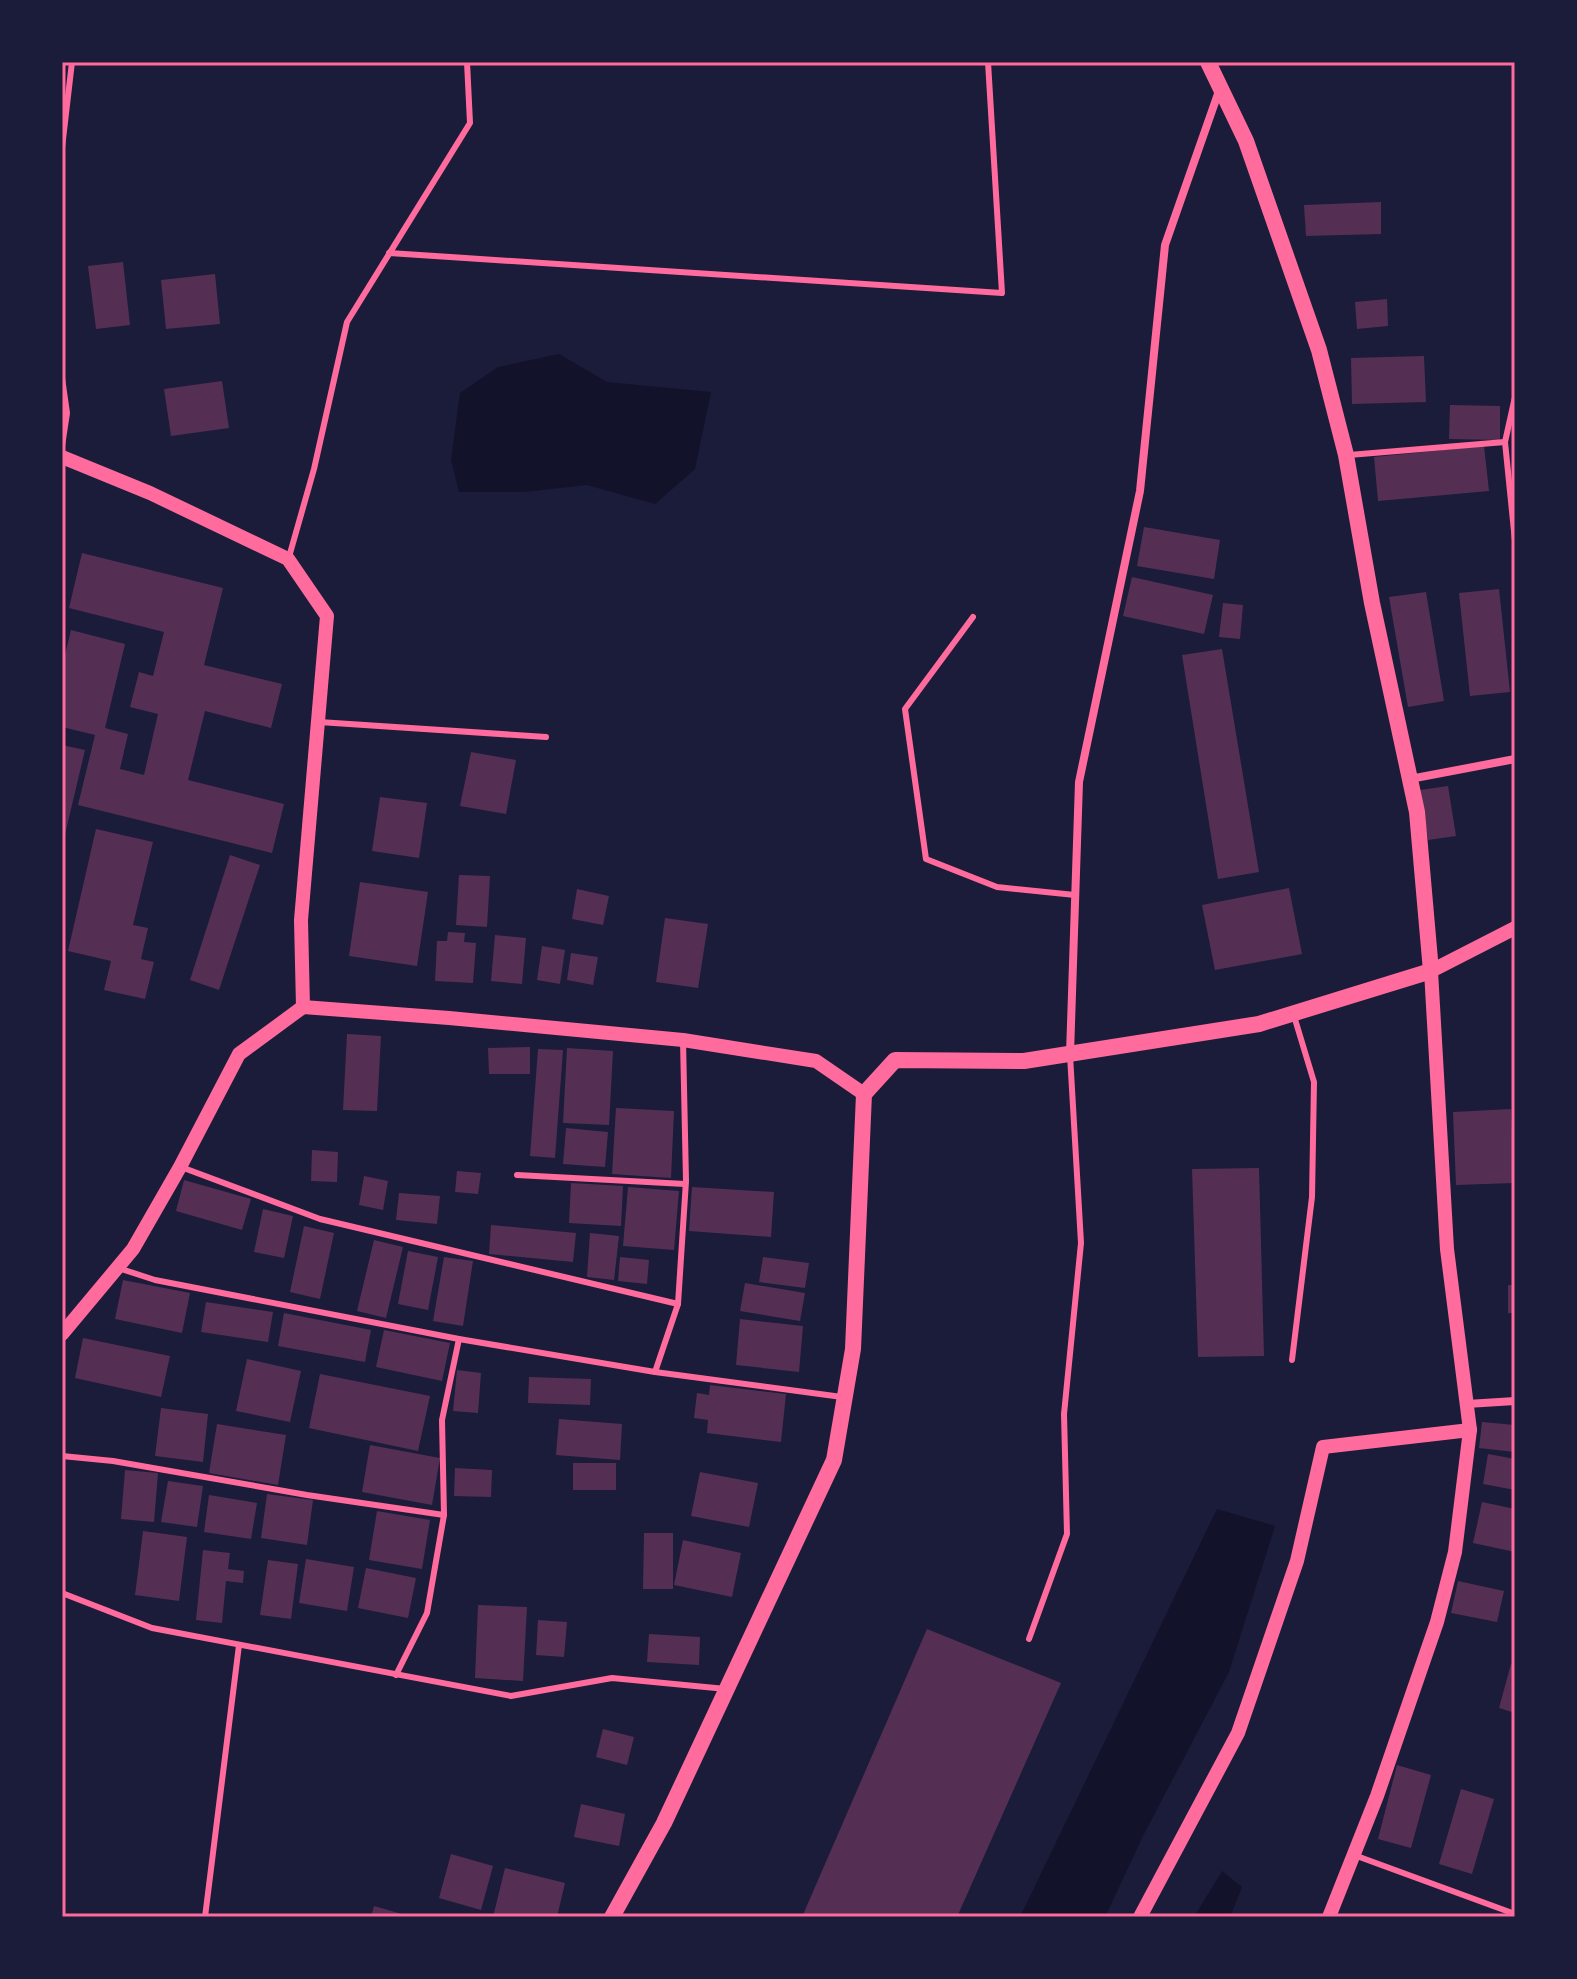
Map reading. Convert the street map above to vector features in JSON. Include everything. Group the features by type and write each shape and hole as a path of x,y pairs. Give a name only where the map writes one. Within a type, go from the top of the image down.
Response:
{"main road":[{"path":"612,1917 664,1823 834,1460 853,1349 864,1094 895,1060 1024,1061 1259,1024 1431,971 1417,812 1372,603 1346,455 1319,350 1246,141 1208,62"}],"street":[{"path":"1070,1054 1079,782 1140,491 1165,245 1221,87"},
{"path":"62,457 150,493 288,559 327,616 301,920 303,1007"},
{"path":"1410,779 1515,759"},
{"path":"1329,1917 1377,1796 1437,1622 1455,1552 1470,1430 1447,1249 1431,971 1515,928"},
{"path":"65,1328 133,1249 239,1054 303,1007 683,1040 816,1061 864,1094"},
{"path":"1467,1404 1515,1401"},
{"path":"1140,1917 1238,1733 1297,1561 1323,1447 1470,1430"}],"lane":[{"path":"62,148 72,62"},
{"path":"288,559 314,469 347,322 470,123 467,62"},
{"path":"389,253 1002,293 988,62"},
{"path":"62,378 67,413 62,446"},
{"path":"1515,397 1505,442 1515,541"},
{"path":"1346,455 1505,442"},
{"path":"973,617 905,709 926,859 997,887 1075,895"},
{"path":"319,722 546,737"},
{"path":"1292,1360 1312,1197 1314,1082 1293,1014"},
{"path":"655,1372 678,1304 685,1184 683,1040"},
{"path":"1029,1639 1067,1534 1064,1414 1081,1243 1070,1054"},
{"path":"180,1167 320,1219 678,1304"},
{"path":"517,1175 685,1184"},
{"path":"118,1268 155,1280 459,1339 655,1372 845,1397"},
{"path":"396,1675 427,1613 444,1515 442,1420 459,1339"},
{"path":"62,1456 113,1461 444,1515"},
{"path":"62,1593 152,1628 511,1696 612,1678 726,1689"},
{"path":"205,1917 239,1645"},
{"path":"1354,1855 1515,1914"}],"shaded area":[{"path":"559,354 607,382 711,392 695,469 655,504 587,485 524,492 459,492 451,460 460,393 498,367"},
{"path":"1217,1509 1275,1526 1229,1672 1143,1836 1105,1917 1020,1917"},
{"path":"1222,1871 1242,1887 1230,1917 1194,1917"}],"building":[{"path":"1381,202 1381,234 1306,236 1304,205"},
{"path":"123,262 130,325 96,329 88,266"},
{"path":"215,274 220,324 166,329 161,280"},
{"path":"1387,299 1388,326 1357,329 1355,302"},
{"path":"1424,356 1426,402 1352,404 1351,358"},
{"path":"222,381 229,428 171,436 164,389"},
{"path":"1450,405 1500,406 1500,440 1449,439"},
{"path":"1484,446 1489,491 1378,501 1374,457"},
{"path":"1144,527 1220,540 1214,579 1137,566"},
{"path":"82,553 223,588 204,665 282,684 271,728 205,711 188,780 284,804 272,853 78,805 95,735 62,727 62,667 71,630 125,644 105,728 128,734 120,769 144,775 158,714 130,707 139,672 153,676 164,632 69,608"},
{"path":"1132,577 1213,595 1204,634 1123,616"},
{"path":"1499,589 1510,692 1470,696 1459,593"},
{"path":"1426,592 1444,701 1408,707 1389,597"},
{"path":"1223,603 1243,605 1240,639 1219,637"},
{"path":"1222,649 1259,872 1218,879 1182,655"},
{"path":"62,745 85,750 63,843 62,843"},
{"path":"471,752 516,760 506,814 460,806"},
{"path":"1448,786 1456,836 1428,840 1420,790"},
{"path":"380,797 427,803 419,858 372,851"},
{"path":"96,829 153,842 133,925 148,928 141,959 154,962 145,999 104,990 111,961 68,951"},
{"path":"230,855 260,865 219,990 190,980"},
{"path":"459,875 490,876 487,927 456,925"},
{"path":"360,882 428,892 417,966 349,956"},
{"path":"1289,888 1302,954 1215,970 1202,905"},
{"path":"577,889 609,896 603,925 572,919"},
{"path":"665,918 708,924 698,988 656,982"},
{"path":"448,932 465,933 464,942 476,943 473,983 435,981 437,941 447,941"},
{"path":"495,935 526,938 522,984 491,981"},
{"path":"542,946 565,950 560,984 537,980"},
{"path":"571,953 598,957 593,985 567,980"},
{"path":"347,1034 381,1036 377,1111 343,1110"},
{"path":"530,1047 530,1074 489,1074 488,1048"},
{"path":"567,1048 613,1051 609,1125 563,1123"},
{"path":"538,1049 563,1050 555,1158 530,1156"},
{"path":"616,1108 674,1111 671,1178 612,1174"},
{"path":"1511,1109 1514,1183 1456,1185 1453,1112"},
{"path":"566,1128 608,1132 605,1167 563,1164"},
{"path":"312,1150 338,1152 337,1182 311,1181"},
{"path":"1259,1168 1264,1356 1198,1357 1192,1169"},
{"path":"457,1171 481,1173 478,1194 455,1192"},
{"path":"364,1176 388,1181 383,1210 359,1205"},
{"path":"184,1180 251,1199 242,1230 176,1211"},
{"path":"571,1183 623,1186 621,1226 569,1223"},
{"path":"628,1187 679,1191 674,1250 623,1246"},
{"path":"692,1187 774,1192 771,1237 689,1231"},
{"path":"399,1193 440,1196 437,1224 396,1220"},
{"path":"263,1209 293,1216 284,1258 254,1252"},
{"path":"491,1225 576,1233 573,1262 489,1254"},
{"path":"304,1226 334,1233 320,1299 290,1292"},
{"path":"590,1233 619,1236 614,1280 587,1277"},
{"path":"374,1240 403,1247 386,1318 357,1311"},
{"path":"408,1251 438,1257 428,1310 398,1304"},
{"path":"444,1257 473,1261 463,1326 433,1321"},
{"path":"620,1257 649,1260 647,1284 618,1281"},
{"path":"763,1257 809,1263 805,1288 759,1282"},
{"path":"123,1280 190,1293 182,1333 115,1319"},
{"path":"745,1283 805,1293 800,1321 740,1311"},
{"path":"1508,1285 1515,1285 1515,1313 1508,1313"},
{"path":"206,1302 273,1312 268,1342 201,1332"},
{"path":"284,1313 371,1330 365,1362 278,1346"},
{"path":"740,1319 803,1326 799,1372 736,1365"},
{"path":"384,1330 450,1343 442,1381 376,1367"},
{"path":"83,1338 170,1356 161,1397 75,1378"},
{"path":"247,1359 301,1371 290,1422 236,1411"},
{"path":"457,1370 481,1373 478,1413 453,1411"},
{"path":"320,1374 430,1396 418,1451 309,1428"},
{"path":"529,1377 591,1379 590,1405 528,1403"},
{"path":"710,1385 786,1394 781,1442 707,1433 708,1420 694,1418 697,1393 709,1395"},
{"path":"161,1408 208,1414 203,1462 155,1456"},
{"path":"559,1419 622,1424 620,1460 556,1455"},
{"path":"1482,1422 1515,1425 1515,1452 1479,1448"},
{"path":"217,1424 286,1435 278,1485 209,1473"},
{"path":"370,1445 440,1458 432,1505 362,1492"},
{"path":"1488,1454 1515,1459 1515,1490 1483,1484"},
{"path":"573,1463 616,1463 616,1490 573,1490"},
{"path":"455,1468 492,1470 491,1497 454,1496"},
{"path":"125,1470 158,1473 154,1522 121,1519"},
{"path":"700,1472 758,1483 749,1527 691,1516"},
{"path":"168,1481 203,1486 197,1527 161,1522"},
{"path":"267,1494 313,1500 307,1545 261,1538"},
{"path":"209,1495 257,1503 251,1539 204,1532"},
{"path":"1482,1502 1515,1509 1515,1552 1473,1543"},
{"path":"377,1511 430,1520 422,1569 369,1560"},
{"path":"143,1531 187,1537 179,1601 135,1595"},
{"path":"644,1533 673,1533 673,1589 643,1589"},
{"path":"683,1540 741,1553 732,1597 674,1585"},
{"path":"203,1550 230,1553 228,1569 244,1571 243,1583 226,1581 222,1623 196,1620"},
{"path":"306,1559 354,1567 347,1611 299,1603"},
{"path":"268,1560 298,1564 291,1619 260,1615"},
{"path":"366,1568 416,1578 408,1618 358,1608"},
{"path":"1458,1581 1504,1591 1497,1622 1451,1613"},
{"path":"478,1605 527,1607 523,1681 475,1678"},
{"path":"538,1620 567,1622 564,1657 536,1655"},
{"path":"927,1629 1061,1683 957,1917 802,1917"},
{"path":"649,1634 700,1637 699,1665 647,1662"},
{"path":"1511,1664 1515,1665 1515,1713 1499,1708"},
{"path":"603,1729 634,1737 627,1765 596,1757"},
{"path":"1397,1765 1431,1775 1411,1848 1378,1839"},
{"path":"1461,1789 1494,1799 1472,1874 1439,1864"},
{"path":"581,1804 625,1814 619,1846 574,1837"},
{"path":"451,1854 493,1866 481,1910 439,1898"},
{"path":"505,1868 565,1883 557,1917 493,1917"},
{"path":"374,1906 409,1916 409,1917 371,1917"}]}
